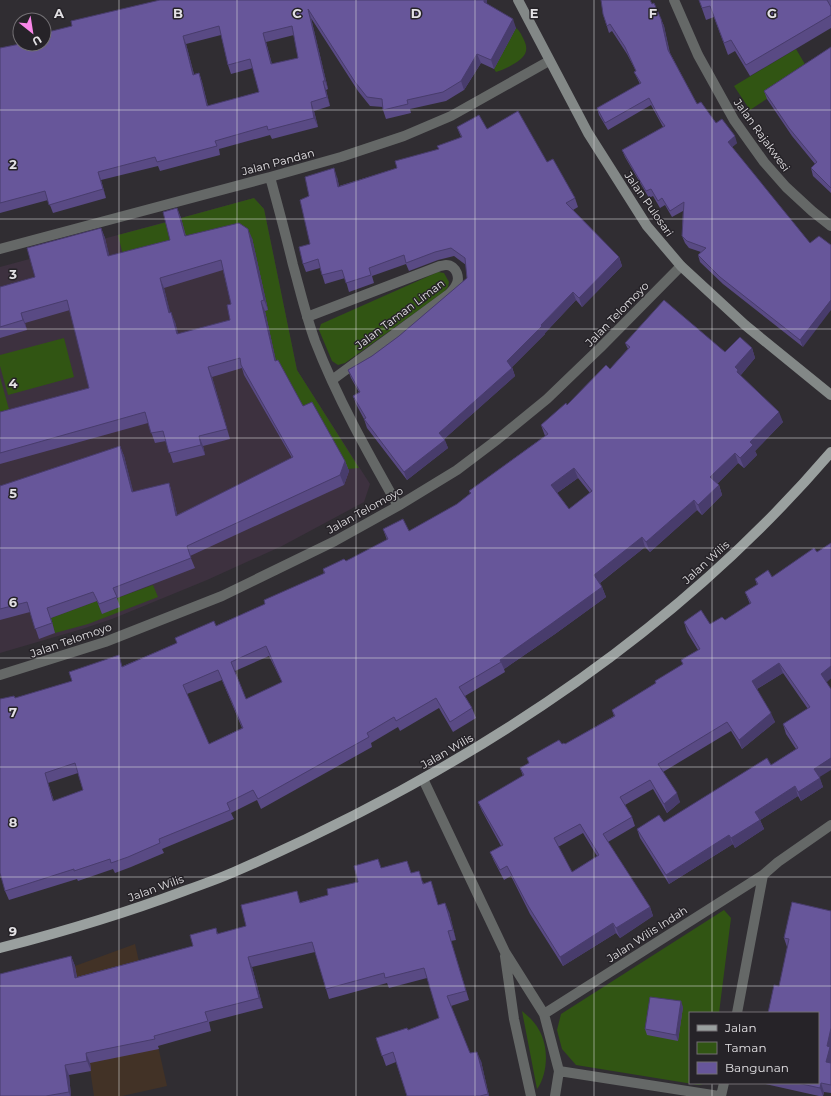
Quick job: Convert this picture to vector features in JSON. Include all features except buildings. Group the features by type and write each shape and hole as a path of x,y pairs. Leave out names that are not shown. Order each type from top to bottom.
{"main road":[{"name":"Jalan Pulosari","path":"518,0 585,127 648,226 681,266 745,325 831,394"},
{"name":"Jalan Wilis","path":"0,948 64,932 150,904 233,872 362,812 423,779 484,743 542,705 623,648 682,600 747,541 803,484 831,452"}],"street":[{"name":"Jalan Rajakwesi","path":"674,0 698,55 734,120 764,162 786,187 831,226"},
{"name":"Jalan Pandan","path":"0,249 270,177 341,157 404,136 451,116 549,61"},
{"path":"270,177 314,339 332,380 376,467 398,506"},
{"name":"Jalan Taman Liman","path":"307,317 440,266 447,265 452,267 458,275 456,286 448,294 332,380"},
{"name":"Jalan Telomoyo","path":"0,675 105,642 222,596 335,541 458,470 547,399 681,266"},
{"path":"423,779 505,952 544,1014 559,1071 555,1096"},
{"name":"Jalan Wilis Indah","path":"544,1014 763,875 778,862 831,825"},
{"path":"737,1012 763,875"},
{"path":"505,952 514,1019 530,1096"},
{"path":"559,1071 720,1096 724,1084"}],"shaded area":[{"path":"254,198 264,209 297,370 370,484 364,502 282,546 207,580 112,619 0,653 0,267"},
{"path":"135,944 167,1086 122,1096 94,1096 75,966"}],"green space":[{"path":"516,28 526,44 525,55 514,64 496,72 494,69"},
{"path":"796,49 809,71 750,110 734,86"},
{"path":"254,198 264,209 297,370 359,468 347,469 307,416 276,361 265,311 268,310 252,238 188,246 181,218"},
{"path":"167,222 174,250 125,263 118,235"},
{"path":"438,272 444,273 449,282 448,287 444,292 345,363 338,365 332,361 319,330 321,324"},
{"path":"64,338 74,377 8,395 0,366 0,355"},
{"path":"0,377 10,413 0,416"},
{"path":"153,585 158,597 88,624 55,633 51,618 97,601 102,614 117,598"},
{"path":"724,910 731,918 719,1012 689,1012 689,1083 576,1065 562,1049 557,1030 561,1014"},
{"path":"522,1011 536,1024 542,1037 546,1052 545,1068 541,1083 537,1089"}]}
